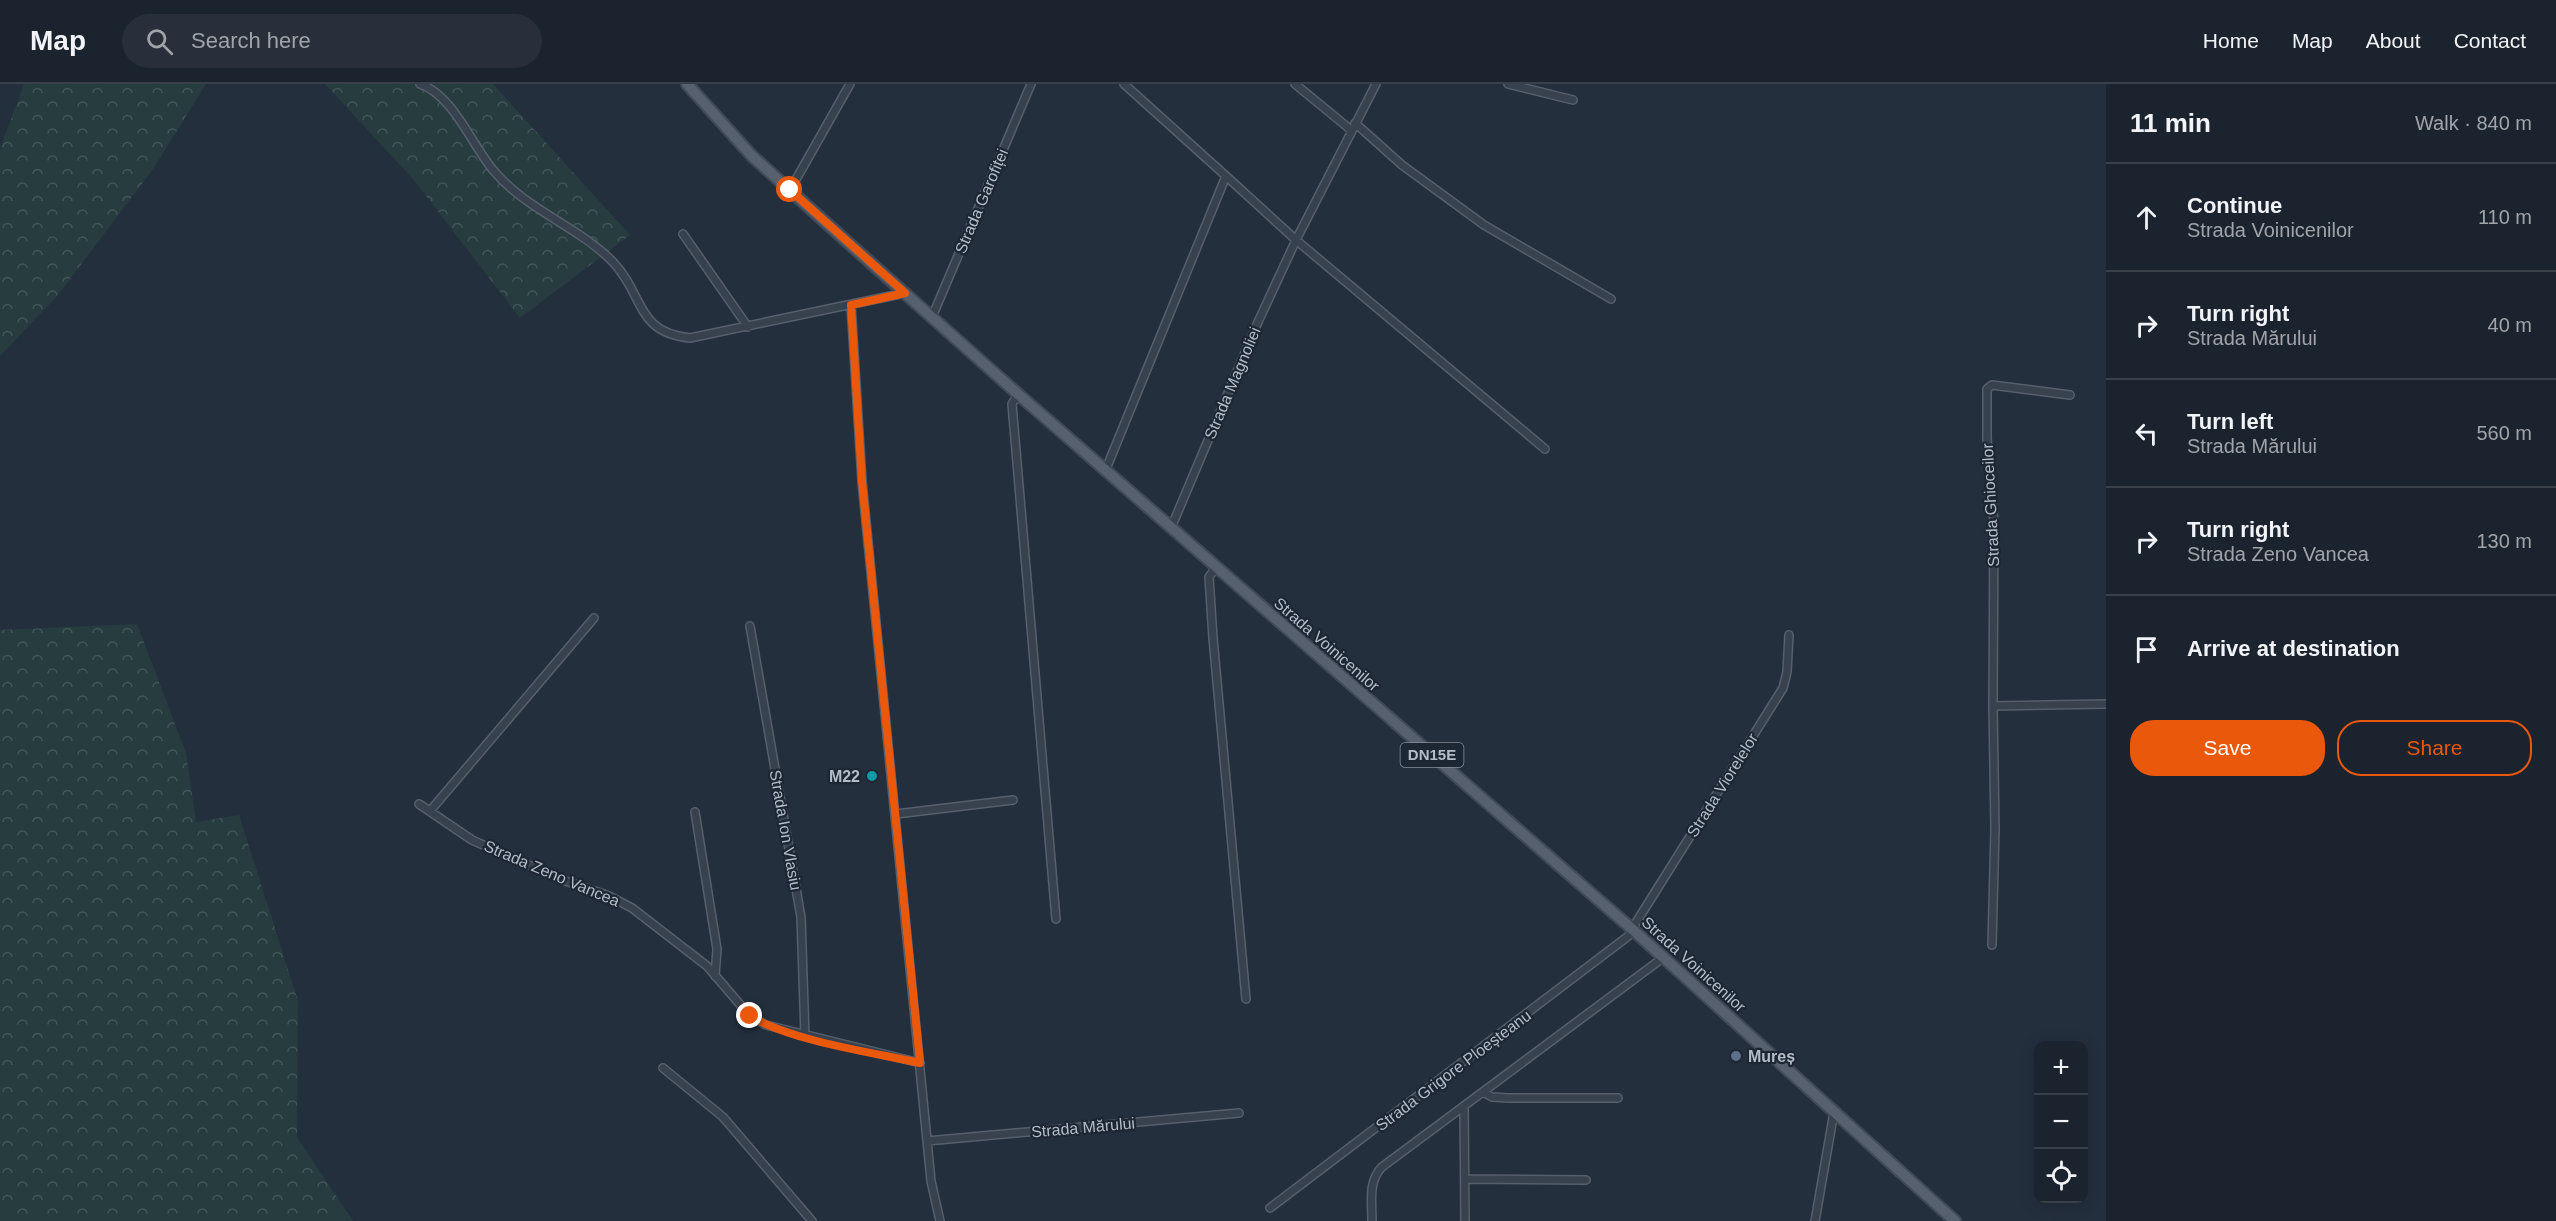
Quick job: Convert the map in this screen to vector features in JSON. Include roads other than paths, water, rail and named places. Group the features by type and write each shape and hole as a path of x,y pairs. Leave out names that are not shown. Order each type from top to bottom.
{"main road":[{"name":"Strada Voinicenilor","path":"687,84 753,156 790,190 1018,394 1634,930 1955,1221"}],"street":[{"path":"420,84 444,100 495,172 530,203 587,239 613,262 658,330 680,337 701,336 905,293"},
{"path":"790,190 850,84"},
{"name":"Strada Garofiței","path":"932,317 1031,84"},
{"path":"1124,84 1296,240 1545,449"},
{"path":"1295,84 1351,130"},
{"name":"Strada Magnoliei","path":"1171,528 1258,322 1296,240 1376,84"},
{"path":"1508,84 1573,100"},
{"path":"1355,123 1402,165 1484,225 1611,299"},
{"path":"1106,469 1226,176"},
{"path":"683,234 748,327"},
{"path":"851,305 862,481 931,1181 940,1221"},
{"name":"Strada Ghioceilor","path":"1993,706 1994,522 1987,438 1987,389 1992,385 2070,395"},
{"path":"1018,394 1012,404 1056,919"},
{"path":"1216,567 1209,577 1213,638 1246,999"},
{"path":"430,811 594,618"},
{"name":"Strada Ion Vlasiu","path":"750,626 801,917 805,1036"},
{"name":"Strada Viorelelor","path":"1634,930 1783,688 1787,672 1789,635"},
{"path":"1992,945 1995,829 1993,706 2106,704"},
{"path":"896,814 1013,801"},
{"name":"Strada Zeno Vancea","path":"419,804 472,840 553,876 609,896 632,908 693,954 750,1016 766,1025 920,1063"},
{"path":"695,812 717,949 715,976"},
{"name":"Strada Grigore Ploeșteanu","path":"1270,1208 1634,930"},
{"path":"1372,1221 1371,1187 1376,1172 1664,957"},
{"path":"663,1068 723,1117 812,1221"},
{"path":"1483,1092 1492,1097 1508,1098 1617,1098"},
{"path":"1464,1106 1465,1221"},
{"path":"1815,1221 1834,1112"},
{"name":"Strada Mărului","path":"927,1141 1239,1113"},
{"path":"1465,1179 1586,1180"}],"place":[{"name":"M22","path":"872,776"},
{"name":"Mureș","path":"1736,1056"}]}
